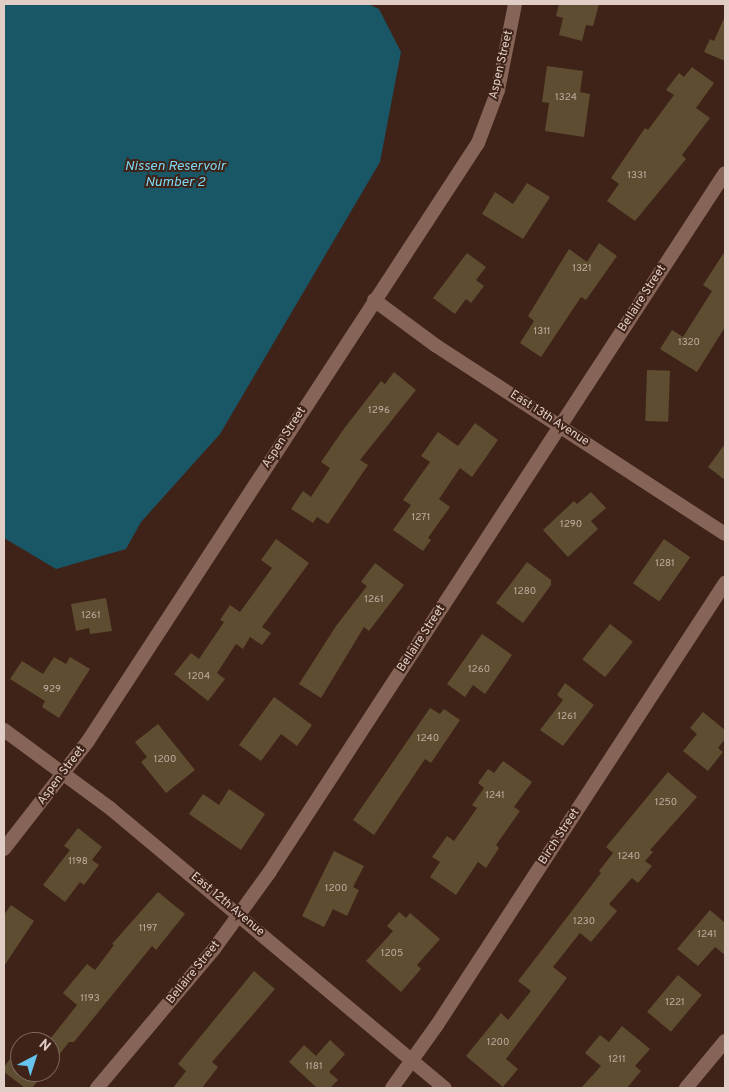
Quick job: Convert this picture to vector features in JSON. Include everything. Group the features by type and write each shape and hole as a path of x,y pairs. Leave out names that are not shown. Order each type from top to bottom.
{"street":[{"name":"Aspen Street","path":"4,849 64,773 478,143 498,90 515,4"},
{"name":"Bellaire Street","path":"97,1088 214,949 239,915 725,173"},
{"name":"East 13th Avenue","path":"374,300 436,345 725,534"},
{"name":"Birch Street","path":"392,1088 412,1061 725,583"},
{"name":"East 12th Avenue","path":"4,730 64,773 239,915 445,1088"},
{"path":"686,1088 725,1041"}],"water":[{"name":"Nissen Reservoir Number 2","path":"4,4 368,4 379,9 401,52 380,162 220,434 141,522 126,549 56,569 4,538"}],"building":[{"path":"559,4 599,4 593,26 586,25 582,41 559,35 563,18 556,16"},
{"path":"725,16 725,61 704,52 710,39 714,41"},
{"path":"547,66 583,71 580,92 590,94 584,137 545,131 549,103 542,102"},
{"path":"692,67 714,83 696,108 710,118 682,155 686,159 635,221 607,201 619,184 611,178 645,128 648,130 674,95 666,90 679,73 684,77"},
{"path":"527,183 550,197 523,239 482,214 495,192 513,204"},
{"path":"599,243 617,256 586,300 581,297 541,357 520,343 534,321 528,316 569,249 587,262"},
{"path":"725,251 725,327 697,372 660,349 672,330 683,337 712,291 703,285"},
{"path":"467,253 486,267 476,280 484,286 471,303 466,299 455,314 433,298"},
{"path":"647,370 670,371 668,422 645,421"},
{"path":"394,372 416,390 360,460 368,465 328,524 317,517 313,523 291,509 303,491 311,497 330,468 321,462 381,381 385,384"},
{"path":"475,423 498,440 472,477 460,468 439,499 450,507 428,538 431,540 423,551 393,530 411,505 403,500 430,462 421,456 438,432 458,446"},
{"path":"725,444 725,480 708,467"},
{"path":"591,492 606,508 591,521 598,529 568,557 543,530 574,501 577,504"},
{"path":"276,539 309,563 262,627 271,633 262,645 250,637 243,649 236,644 217,673 225,679 208,701 174,674 191,653 199,659 224,622 220,620 230,605 240,612 272,568 261,560"},
{"path":"664,539 690,557 659,602 633,583"},
{"path":"527,562 551,580 551,585 523,623 496,603"},
{"path":"375,563 404,585 369,631 364,627 321,698 299,684 336,626 367,586 361,582"},
{"path":"106,598 112,631 90,634 89,628 76,631 71,604"},
{"path":"610,624 633,642 605,677 582,659"},
{"path":"482,634 512,655 485,694 473,685 465,697 447,684"},
{"path":"54,657 66,664 70,657 90,669 59,718 42,707 45,701 10,679 22,661 43,674"},
{"path":"565,683 594,705 563,746 540,730 563,700 557,695"},
{"path":"274,697 312,725 297,746 281,734 261,761 239,745"},
{"path":"430,708 440,714 444,709 460,720 431,763 425,759 374,835 353,820"},
{"path":"703,712 725,730 725,739 718,748 723,752 708,771 683,751 697,734 690,728"},
{"path":"158,724 195,770 166,793 141,762 147,757 135,742"},
{"path":"503,761 532,782 514,807 520,811 496,845 499,848 486,868 478,862 456,895 430,877 440,862 432,857 447,836 454,841 477,808 472,805 484,788 478,783 488,769 494,773"},
{"path":"668,772 697,797 650,850 653,852 645,861 652,866 638,883 632,878 609,904 617,911 591,942 580,933 553,967 567,978 506,1059 518,1069 503,1087 466,1056 501,1013 508,1020 531,991 518,981 601,873 599,871 613,853 606,847"},
{"path":"229,789 265,814 241,850 189,814 203,794 219,805"},
{"path":"78,828 102,847 92,860 99,865 84,885 80,882 65,902 43,885 70,850 64,846"},
{"path":"334,851 364,866 353,887 359,890 347,916 333,909 324,927 302,916"},
{"path":"158,892 185,914 156,950 152,946 74,1042 69,1042 60,1053 60,1032 56,1032 77,1005 63,993 87,964 95,970 114,945 112,944"},
{"path":"11,905 34,921 4,966 4,915"},
{"path":"710,910 725,923 725,955 715,947 698,966 677,949"},
{"path":"399,912 406,918 410,913 440,939 417,965 421,969 401,992 366,961 393,931 387,926"},
{"path":"254,971 275,989 212,1062 218,1067 202,1088 173,1088 186,1071 178,1064"},
{"path":"678,975 702,995 671,1032 647,1012"},
{"path":"622,1026 650,1049 635,1066 641,1071 627,1088 581,1088 601,1066 585,1053 600,1035 609,1042"},
{"path":"330,1040 345,1054 329,1072 338,1080 330,1088 317,1088 289,1062 304,1045 316,1056"},
{"path":"10,1059 10,1077 4,1072 4,1067"},
{"path":"17,1082 37,1082 32,1088 25,1088"}]}
